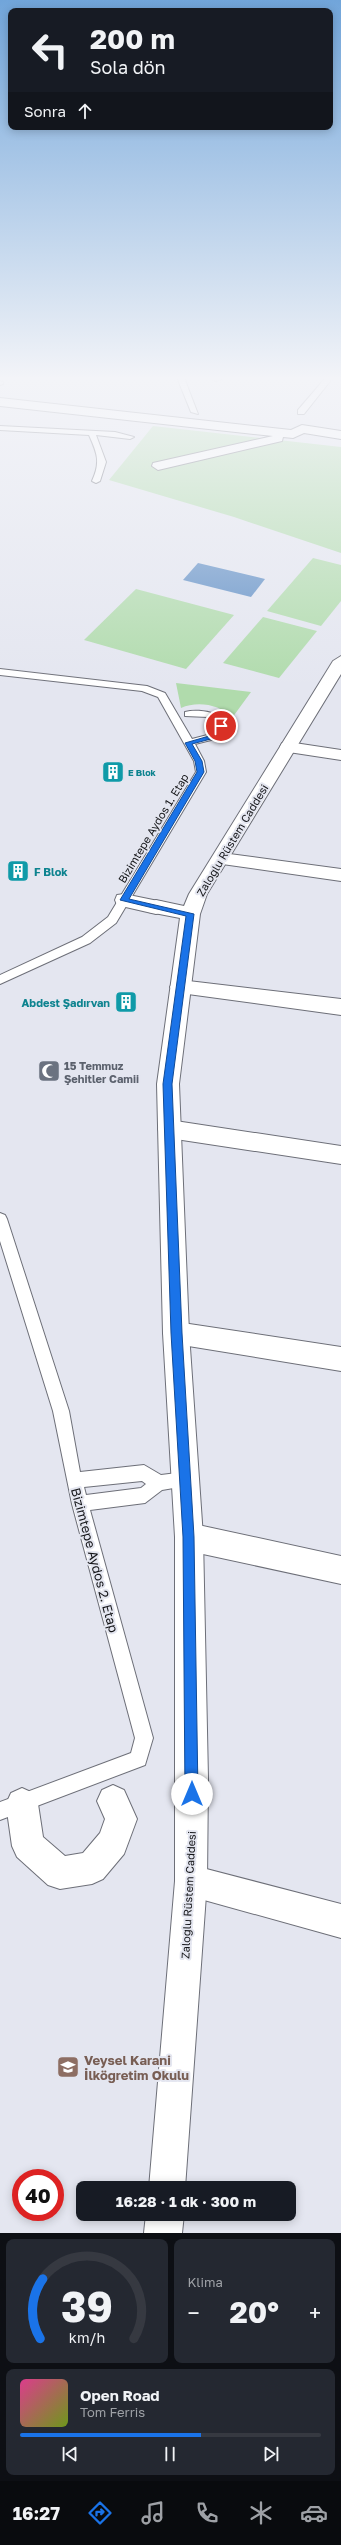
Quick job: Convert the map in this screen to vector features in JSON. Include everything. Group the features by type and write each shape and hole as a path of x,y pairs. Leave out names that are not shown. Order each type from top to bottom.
{"street":[{"name":"Zaloğlu Rüstem Caddesi","path":"168,2181 191,1881 192,1779 189,1537 176,1333 168,1084 190,914 198,894 222,859 288,747 340,666"},
{"path":"288,747 341,755"},
{"path":"222,859 341,875"},
{"path":"124,900 190,914"},
{"path":"180,987 341,1006"},
{"path":"169,1129 341,1155"},
{"path":"176,1333 341,1359"},
{"path":"189,1537 341,1570"},
{"path":"11,1807 28,1846 60,1873 92,1868 112,1844 121,1819 113,1801"},
{"path":"191,1881 341,1921"},
{"path":"163,2233 164,2221"}],"lane":[{"name":"Bizimtepe Aydos 1. Etap","path":"0,672 150,691 162,695 199,761 201,772 112,920 86,940 0,980"},
{"path":"188,714 208,713 218,719 221,726 220,735 188,743"},
{"name":"Bizimtepe Aydos 2. Etap","path":"0,1219 61,1411 80,1504 144,1738 139,1759 11,1807"},
{"path":"74,1480 144,1473 159,1483"},
{"path":"80,1504 145,1495 159,1483 185,1480"}],"green space":[{"path":"341,479 341,553 234,517 109,480"},
{"path":"313,558 341,565 341,601 321,626 267,611"},
{"path":"136,589 234,615 186,669 84,640"},
{"path":"263,617 317,631 279,678 223,663"},
{"path":"176,683 251,692 232,718 227,713 208,705 201,704 181,708"}],"water":[{"path":"198,563 265,579 251,597 183,580"}],"place":[{"name":"E Blok","path":"113,772"},
{"name":"F Blok","path":"18,871"},
{"name":"Abdest Şadırvan","path":"126,1002"},
{"name":"15 Temmuz Şehitler Camii","path":"49,1071"},
{"name":"Veysel Karani İlköğretim Okulu","path":"68,2067"}],"route":[{"path":"192,1794 189,1537 176,1333 168,1084 190,914 124,900 201,772 199,761 188,743 206,740 220,735 221,726"}]}
